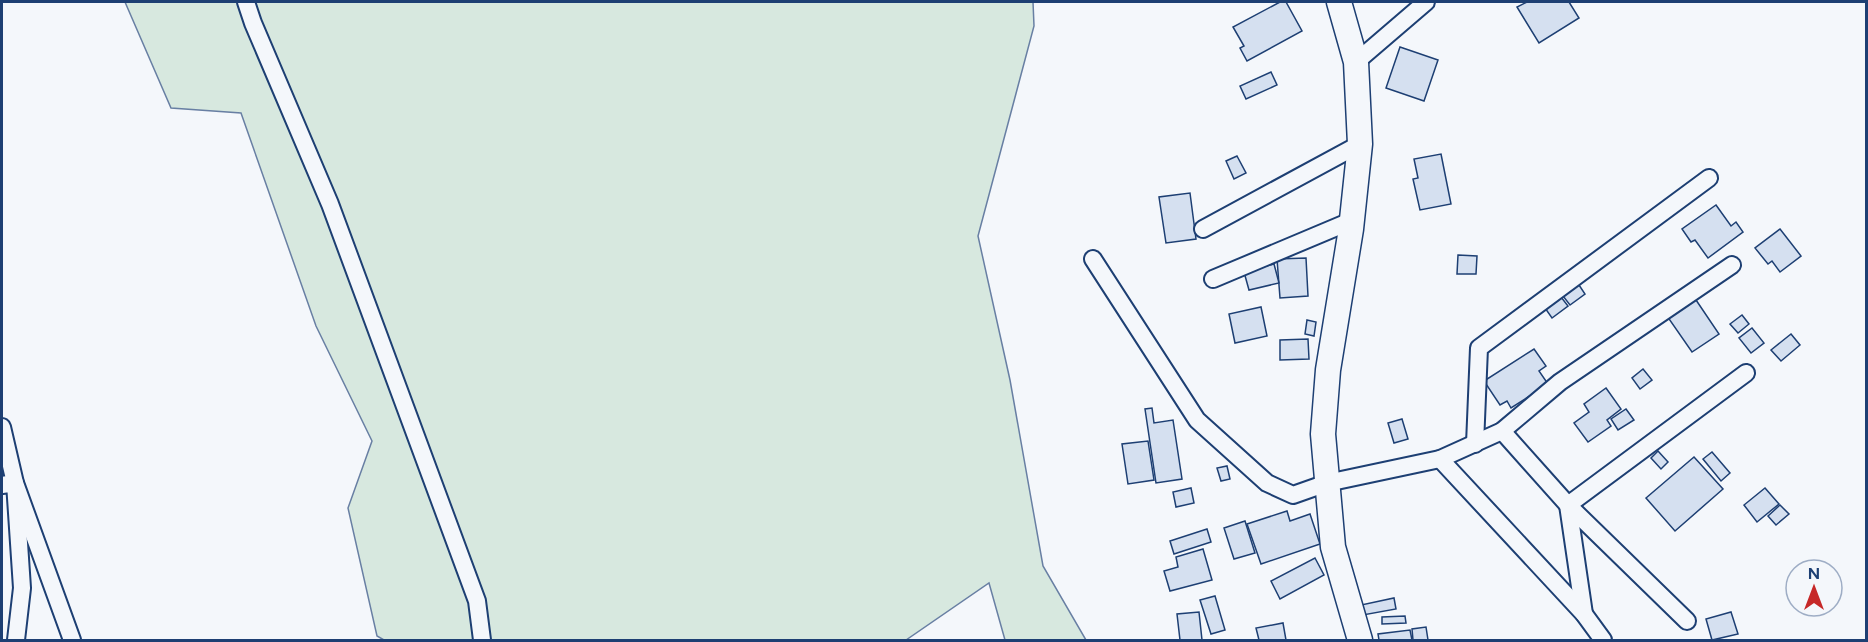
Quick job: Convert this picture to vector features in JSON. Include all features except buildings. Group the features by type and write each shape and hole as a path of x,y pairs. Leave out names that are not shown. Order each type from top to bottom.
{"street":[{"path":"246,2 330,204 465,568 477,601 482,640"},
{"path":"1339,2 1356,62 1360,144 1351,221 1328,370 1323,434 1333,547 1360,640"},
{"path":"1356,62 1426,2"},
{"path":"1203,229 1360,144"},
{"path":"1475,444 1479,348 1709,178"},
{"path":"1214,279 1351,221"},
{"path":"1093,259 1197,420 1267,483 1293,495 1327,483 1440,459 1502,431 1560,382 1732,265"},
{"path":"1568,504 1746,373"},
{"path":"2,427 22,588 16,640"},
{"path":"1502,431 1568,504 1687,621"},
{"path":"1440,459 1584,614 1603,640"},
{"path":"8,484 72,640"},
{"path":"1568,504 1584,614"}],"shaded area":[{"path":"125,2 1033,2 1034,26 978,236 1010,380 1043,566 1086,640 1005,640 989,583 906,640 384,640 377,636 348,508 372,441 316,326 241,113 171,108"}]}
